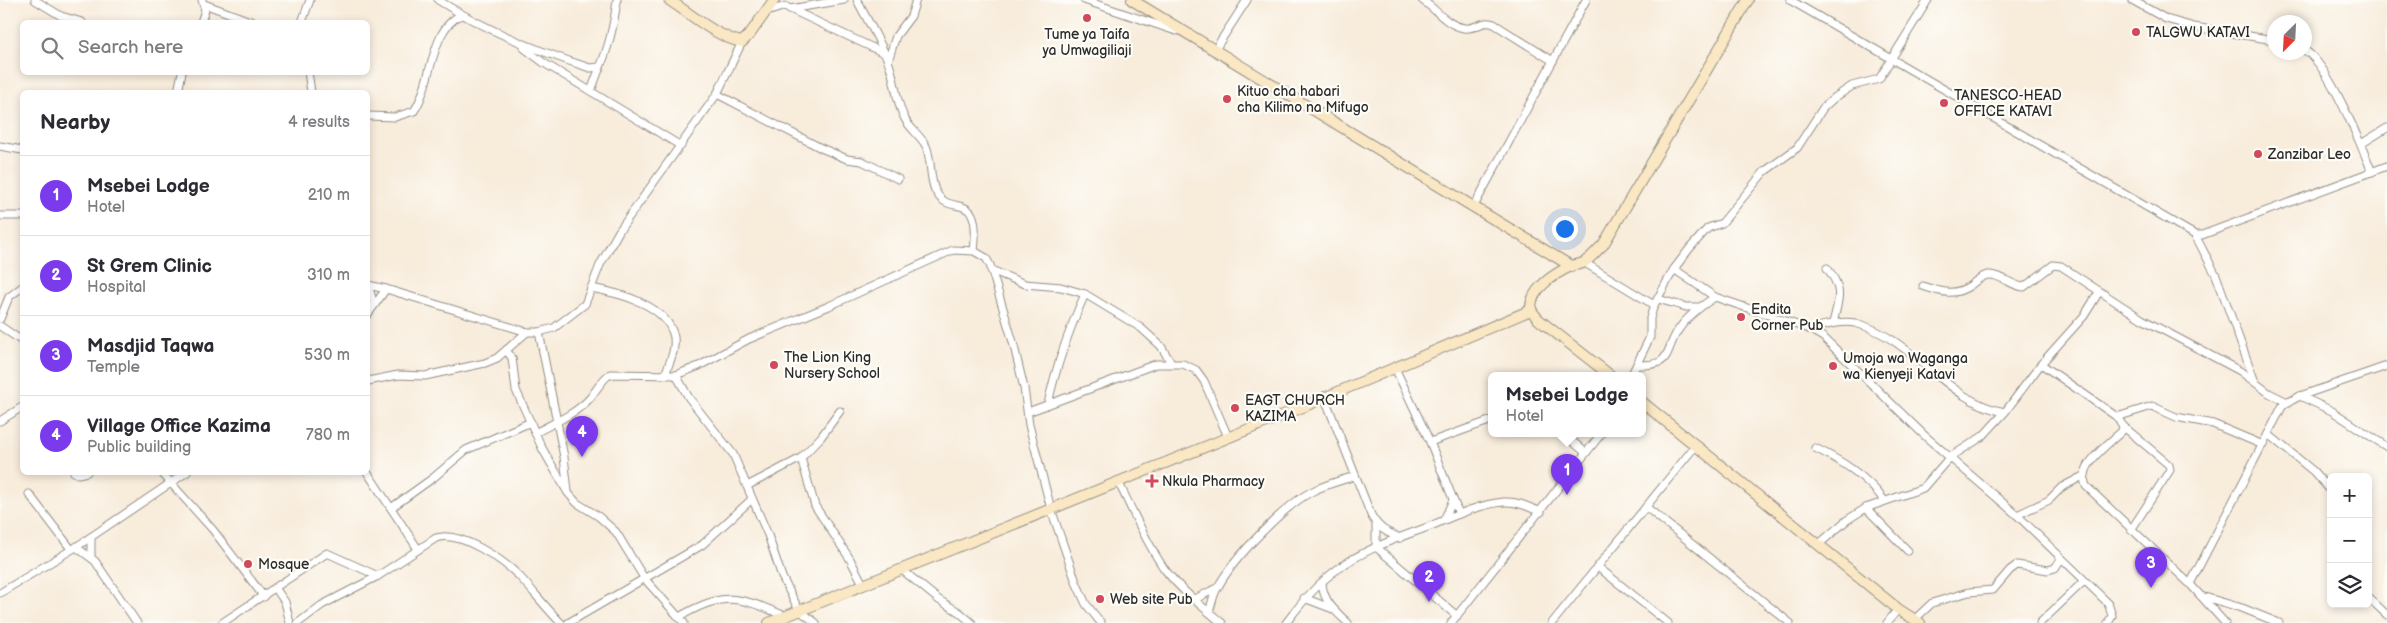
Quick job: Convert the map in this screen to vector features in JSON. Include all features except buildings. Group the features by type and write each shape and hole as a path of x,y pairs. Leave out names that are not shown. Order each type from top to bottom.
{"street":[{"path":"34,0 61,16 75,20"},
{"path":"303,20 310,0"},
{"path":"438,0 462,15 516,42 590,68 600,67"},
{"path":"591,91 614,28 617,0"},
{"path":"669,0 728,38 742,42"},
{"path":"370,285 527,332 539,332 554,328 585,304 600,265 619,231 717,94 742,42 767,12 774,0"},
{"path":"790,8 844,0"},
{"path":"857,0 888,61 899,107 905,120 925,144 936,191 944,200 971,211 975,218 977,230 974,251"},
{"path":"888,61 896,36 911,16 916,0"},
{"path":"1084,0 1193,36"},
{"path":"1132,0 1571,266"},
{"path":"1214,51 1247,0"},
{"path":"1422,0 1441,17 1459,26 1468,28 1484,22 1494,24 1553,61"},
{"path":"1474,206 1586,0"},
{"path":"1606,372 1551,330 1532,310 1532,297 1539,288 1571,266 1585,263 1603,245 1748,0"},
{"path":"1790,0 2195,235 2202,235 2387,166"},
{"path":"1633,372 1650,337 1650,318 1654,306 1674,269 1708,228 1722,222 1764,172 1797,148 1823,108 1852,86 1880,79 1928,0"},
{"path":"2132,0 2166,19 2194,27 2267,39"},
{"path":"202,20 205,10 203,2"},
{"path":"203,2 248,20"},
{"path":"767,12 785,6 884,53"},
{"path":"370,116 395,117 414,111 427,86 432,54 447,27 462,15"},
{"path":"516,42 544,63 681,146"},
{"path":"2312,55 2322,66 2372,172"},
{"path":"178,90 181,75"},
{"path":"308,75 311,90"},
{"path":"717,94 821,148 847,159 869,164 898,179"},
{"path":"2360,144 2387,128"},
{"path":"0,146 20,150"},
{"path":"0,216 20,216"},
{"path":"2195,235 2216,275 2255,382"},
{"path":"535,433 577,409 590,398 603,378 610,374 676,375 699,366 749,339 829,306 953,250 974,251 986,258 991,270 1016,354 1029,425 1051,510 1076,582 1086,604 1101,623"},
{"path":"1585,263 1654,306"},
{"path":"1923,286 1949,294 1964,290 1983,276 1996,275 2017,287 2024,287 2053,265 2061,266 2167,334 2190,343 2240,371 2287,402"},
{"path":"1827,268 1838,281 1840,296 1833,323"},
{"path":"1674,269 1715,297 1809,328 1823,337 1950,458 2017,515 2108,604 2112,616 2108,623"},
{"path":"991,270 1025,284 1061,286 1085,294 1141,328 1161,346 1171,363"},
{"path":"591,288 618,293 636,299 651,308 664,320 674,336 672,354 665,375"},
{"path":"0,319 9,297 20,289"},
{"path":"370,311 386,289"},
{"path":"370,291 374,304"},
{"path":"1819,544 1847,520 1866,508 1884,500 1923,488 1950,458 1983,436 2005,412 2041,364 2084,316 2099,292"},
{"path":"1048,404 1067,335 1085,294"},
{"path":"1637,365 1650,366 1661,361 1670,351 1678,331 1700,307 1715,297"},
{"path":"1658,299 1686,306 1700,307"},
{"path":"769,623 862,584 1051,510 1532,310"},
{"path":"1809,328 1833,323 1854,323 1910,351 1952,388 1974,402 1988,410 2005,412"},
{"path":"0,326 20,340"},
{"path":"370,381 398,376 425,376 464,368 497,358 527,332"},
{"path":"539,332 555,422 564,457 568,493"},
{"path":"506,350 512,358 516,390 535,433 568,493 577,503 598,516 616,532 644,578 681,620 704,603 733,598 755,603 785,616"},
{"path":"1028,412 1156,364 1183,364 1196,370 1204,381 1228,437"},
{"path":"2041,364 2117,417 2123,426 2168,465 2170,470 2131,530"},
{"path":"2190,584 2280,410 2287,402 2387,366"},
{"path":"1395,368 1430,442 1459,514"},
{"path":"676,375 689,398 733,454 768,535 782,577 799,610 816,623"},
{"path":"1324,396 1376,525 1376,547 1457,616"},
{"path":"2300,396 2332,411 2387,447"},
{"path":"1646,405 1898,609 1918,621 1932,603 1969,592 1993,590 2010,570 2017,565 2048,570 2056,568 2061,559"},
{"path":"0,421 20,407"},
{"path":"2117,417 2147,407 2155,407 2183,419 2213,424 2262,445"},
{"path":"747,486 801,458 821,437 840,411"},
{"path":"1430,442 1488,421"},
{"path":"391,508 433,478 466,450 531,422"},
{"path":"2123,426 2122,431 2090,463 2085,475 2086,486 2190,584 2225,623"},
{"path":"2268,434 2313,471 2327,487"},
{"path":"1567,437 1586,453"},
{"path":"1451,623 1599,437"},
{"path":"1552,623 1696,445"},
{"path":"1815,448 1848,466 1873,486 1884,500"},
{"path":"801,458 815,506 850,560 862,584"},
{"path":"163,475 213,530 264,597"},
{"path":"0,593 91,537 182,475"},
{"path":"370,475 418,549"},
{"path":"2017,515 2049,500 2062,487 2085,475"},
{"path":"1209,612 1217,588 1256,539 1296,501 1316,489 1355,476"},
{"path":"1118,481 1150,546 1164,568 1222,623"},
{"path":"29,494 73,548 91,556 137,623"},
{"path":"568,623 702,545 752,499"},
{"path":"1444,520 1454,500"},
{"path":"1286,623 1304,598 1347,562 1376,547 1459,514 1503,502 1513,502 1541,512"},
{"path":"1646,507 1790,623"},
{"path":"1866,508 1908,551"},
{"path":"1376,525 1400,538"},
{"path":"298,623 322,605 378,576 418,549 444,535 469,543 507,566 561,623"},
{"path":"91,537 91,556"},
{"path":"222,623 264,597 327,553 378,576"},
{"path":"1598,567 1668,623"},
{"path":"901,570 972,623"},
{"path":"2040,623 2084,581"},
{"path":"1322,583 1325,597 1348,623"},
{"path":"1195,599 1217,588"},
{"path":"276,589 285,602 290,623"},
{"path":"2201,596 2242,608 2279,623"},
{"path":"1304,598 1334,609"},
{"path":"2372,600 2387,615"},
{"path":"1887,623 1898,609"}],"place":[{"name":"Tume ya Taifa ya Umwagiliaji","path":"1087,18"},
{"name":"TALGWU KATAVI","path":"2136,32"},
{"name":"Kituo cha habari cha Kilimo na Mifugo","path":"1227,99"},
{"name":"TANESCO-HEAD OFFICE KATAVI","path":"1944,103"},
{"name":"Zanzibar Leo","path":"2258,154"},
{"name":"Endita Corner Pub","path":"1741,317"},
{"name":"The Lion King Nursery School","path":"774,365"},
{"name":"Umoja wa Waganga wa Kienyeji Katavi","path":"1833,366"},
{"name":"EAGT CHURCH KAZIMA","path":"1235,408"},
{"name":"Village Office Kazima","path":"582,457"},
{"name":"Nkula Pharmacy","path":"1152,481"},
{"name":"Msebei Lodge","path":"1567,495"},
{"name":"Mosque","path":"248,564"},
{"name":"Masdjid Taqwa","path":"2151,588"},
{"name":"Web site Pub","path":"1100,599"},
{"name":"St Grem Clinic","path":"1429,602"}]}
